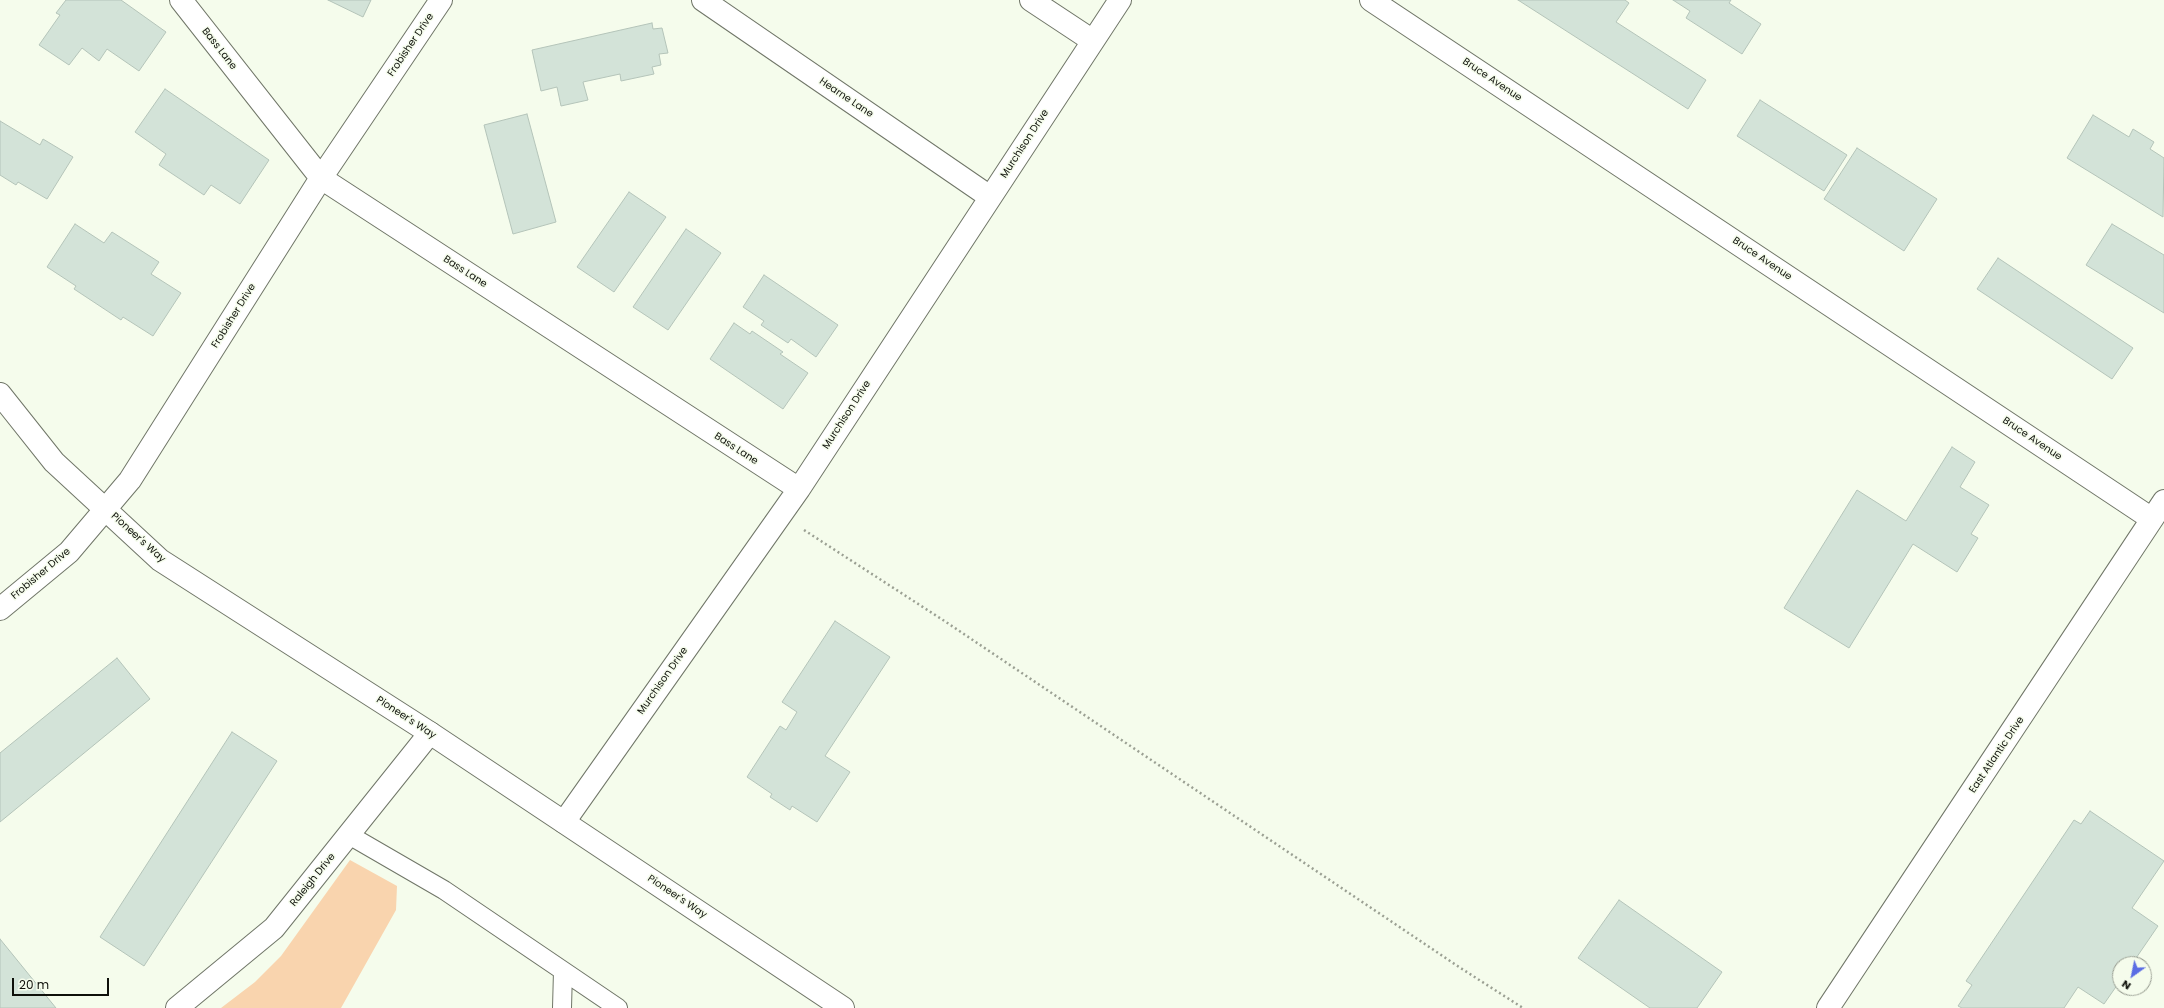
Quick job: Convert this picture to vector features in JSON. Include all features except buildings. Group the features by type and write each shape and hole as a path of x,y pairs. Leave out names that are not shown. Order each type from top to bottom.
{"street":[{"name":"Bass Lane","path":"181,0 321,178 798,489"},
{"name":"Frobisher Drive","path":"0,609 69,552 130,480 321,178 441,0"},
{"name":"Hearne Lane","path":"702,0 990,197"},
{"path":"1031,0 1092,41"},
{"name":"Murchison Drive","path":"564,822 798,489 1120,0"},
{"name":"Bruce Avenue","path":"1371,0 2152,519"},
{"name":"Pioneer's Way","path":"0,394 54,462 160,560 430,733 843,1008"},
{"name":"East Atlantic Drive","path":"1828,1008 2164,501"},
{"name":"Raleigh Drive","path":"177,1008 274,928 430,733"}],"lane":[{"path":"349,835 444,890 618,1008"},
{"path":"562,1008 563,971"}],"path":[{"path":"781,514 946,622 1452,963 1523,1008"}],"shaded area":[{"path":"350,860 397,886 396,910 341,1008 221,1008 255,982 281,956"}]}
